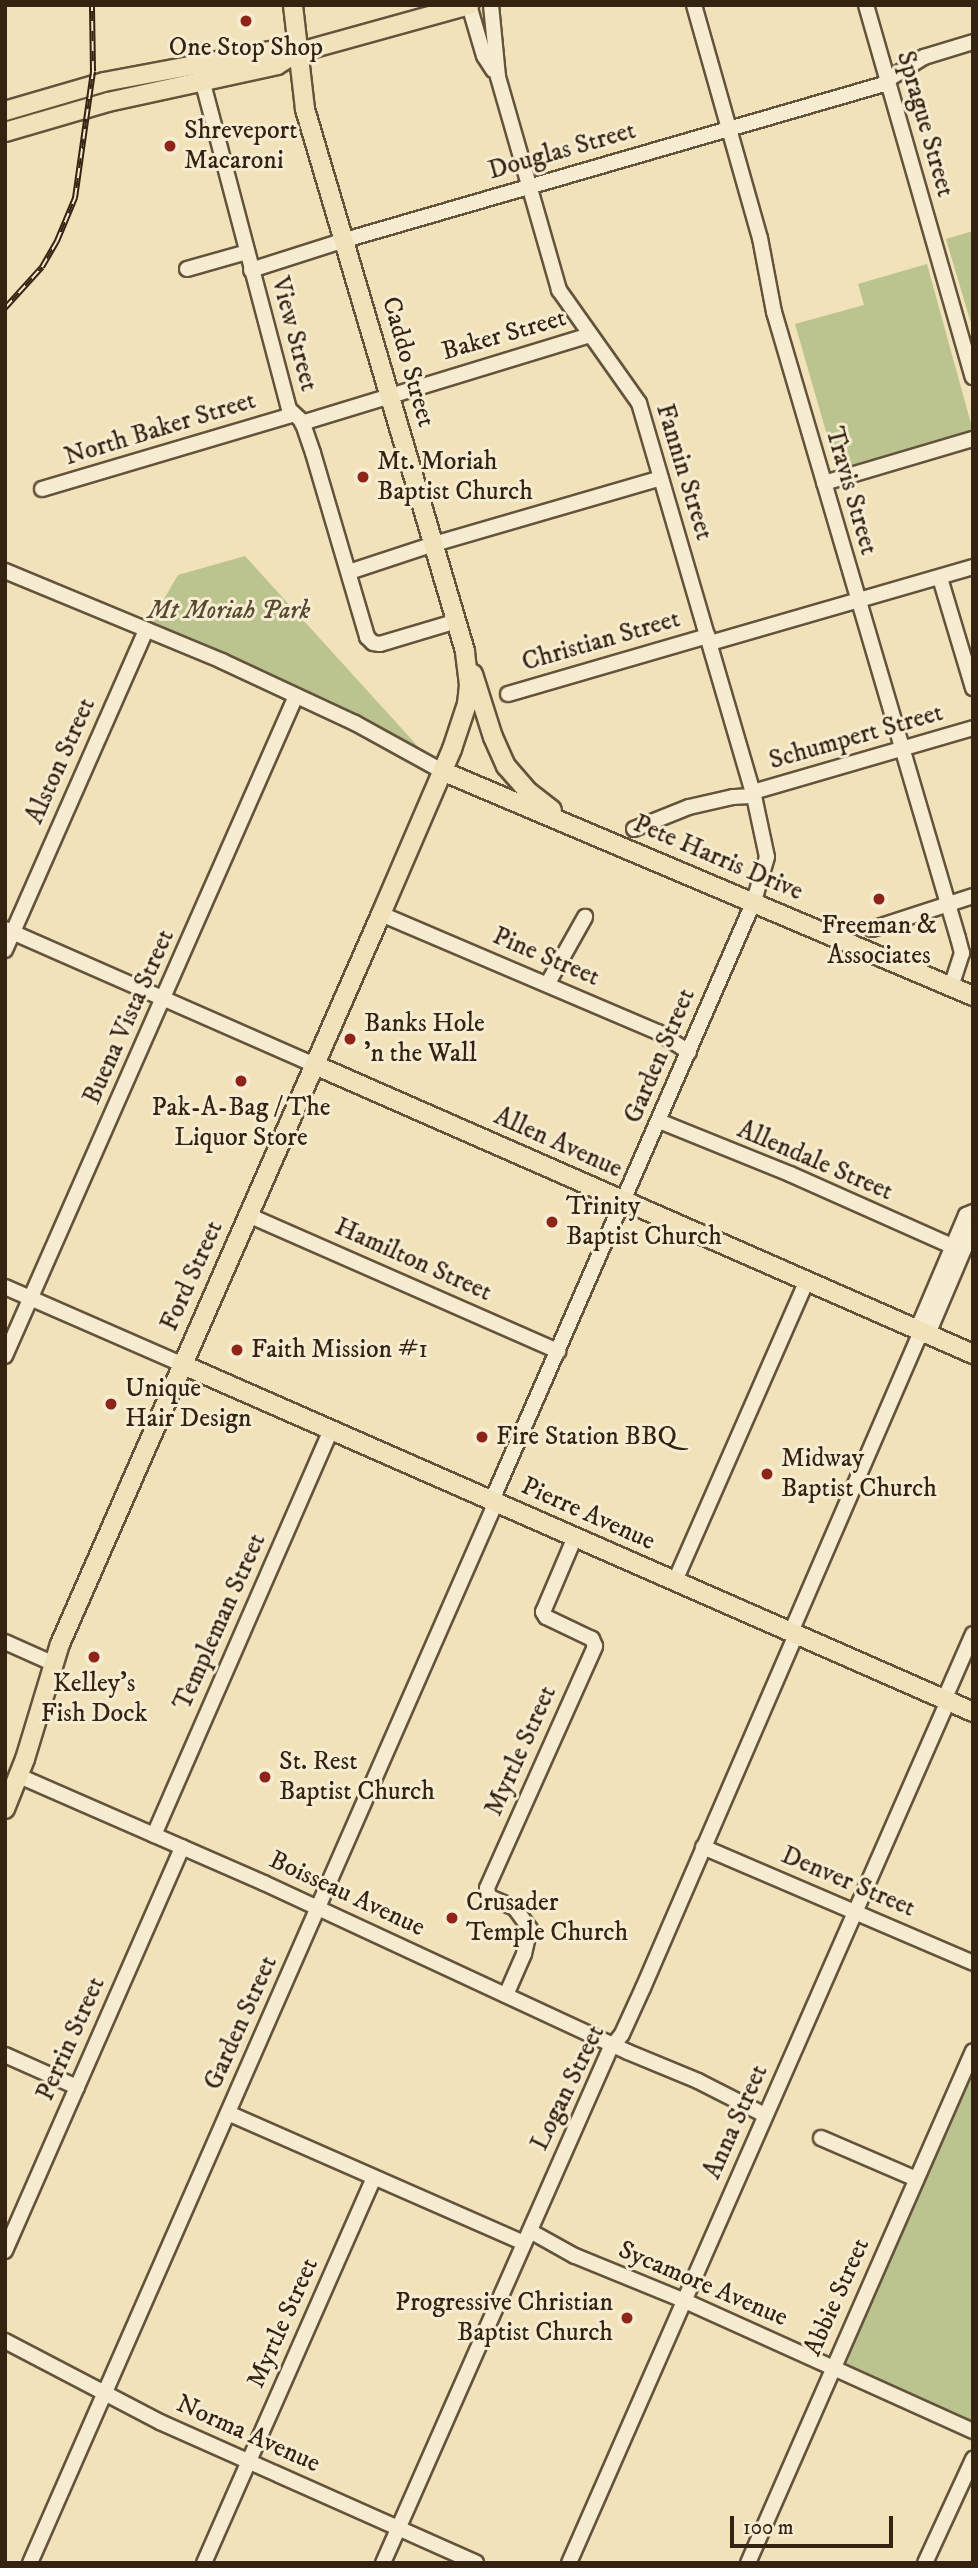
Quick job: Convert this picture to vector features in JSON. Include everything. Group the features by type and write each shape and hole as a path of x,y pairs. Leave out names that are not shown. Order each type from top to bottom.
{"main road":[{"name":"Caddo Street","path":"293,5 296,53 305,109 465,651 469,685 467,704 442,771"},
{"path":"5,111 104,82 277,65 296,53 469,5"},
{"path":"5,132 200,74"},
{"path":"465,651 493,737 506,766 529,792 571,825"},
{"name":"Pete Harris Drive","path":"442,771 973,996"},
{"name":"Ford Street","path":"5,1810 19,1776 52,1663 442,771"},
{"name":"Allen Avenue","path":"314,1065 973,1354"},
{"name":"Pierre Avenue","path":"181,1364 973,1712"}],"street":[{"name":"Fannin Street","path":"469,5 484,56 498,77"},
{"name":"Fannin Street","path":"491,5 498,77 559,290 639,404 709,639 754,794 767,857 754,901"},
{"name":"Travis Street","path":"694,5 760,238 774,312 962,953 951,987"},
{"name":"Sprague Street","path":"866,5 973,377"},
{"name":"Douglas Street","path":"251,270 345,240 887,82 924,57 973,42"},
{"name":"View Street","path":"200,74 251,270 368,637 373,643 380,644 457,621"},
{"path":"187,269 247,252"},
{"name":"Baker Street","path":"297,419 590,335"},
{"name":"North Baker Street","path":"42,489 297,419"},
{"path":"824,483 973,439"},
{"path":"349,572 434,544 661,478"},
{"name":"Christian Street","path":"508,694 973,567"},
{"path":"5,571 222,660 355,723 442,771"},
{"path":"940,578 973,688"},
{"name":"Alston Street","path":"5,950 9,931 146,630"},
{"name":"Buena Vista Street","path":"5,1356 296,696"},
{"name":"Schumpert Street","path":"634,829 689,807 754,794 973,728"},
{"path":"872,929 973,896"},
{"name":"Garden Street","path":"30,2563 318,1909 754,901"},
{"name":"Pine Street","path":"381,914 658,1032 689,1052"},
{"path":"548,983 585,917"},
{"path":"9,931 314,1065"},
{"name":"Allendale Street","path":"659,1121 790,1174 952,1246"},
{"name":"Logan Street","path":"922,1332 952,1246 966,1215 973,1212"},
{"name":"Hamilton Street","path":"248,1215 558,1351"},
{"name":"Logan Street","path":"383,2563 527,2237 614,2045 643,1988 922,1332 973,1228"},
{"path":"675,1581 807,1281"},
{"path":"5,1287 181,1364"},
{"name":"Templeman Street","path":"154,1835 331,1429"},
{"name":"Myrtle Street","path":"506,1995 524,1954 530,1929 515,1908 489,1897 487,1888 595,1646 592,1639 547,1617 543,1612 575,1537"},
{"name":"Anna Street","path":"569,2563 855,1913 973,1634"},
{"path":"5,1642 52,1663"},
{"name":"Boisseau Avenue","path":"19,1776 711,2087 765,2115"},
{"name":"Perrin Street","path":"5,2251 182,1847"},
{"name":"Denver Street","path":"704,1847 973,1963"},
{"name":"Abbie Street","path":"748,2563 973,2051"},
{"path":"5,2055 77,2087"},
{"name":"Sycamore Avenue","path":"228,2113 373,2180 527,2237 685,2301 973,2431"},
{"path":"821,2138 916,2179"},
{"name":"Myrtle Street","path":"204,2563 373,2180"},
{"name":"Norma Avenue","path":"5,2341 104,2395 476,2563"},
{"path":"925,2563 973,2459"}],"green space":[{"path":"973,231 973,330 946,239"},
{"path":"927,264 973,431 837,470 795,324 864,305 858,284"},
{"name":"Mt Moriah Park","path":"245,556 423,752 414,756 146,630 178,575"},
{"path":"973,2049 973,2431 832,2368"}],"railway":[{"path":"5,308 42,267 57,241 75,198 93,71 92,5"}],"place":[{"name":"One Stop Shop","path":"246,21"},
{"name":"Shreveport Macaroni","path":"170,146"},
{"name":"Mt. Moriah Baptist Church","path":"363,477"},
{"name":"Freeman & Associates","path":"879,899"},
{"name":"Banks Hole 'n the Wall","path":"350,1039"},
{"name":"Pak-A-Bag / The Liquor Store","path":"241,1081"},
{"name":"Trinity Baptist Church","path":"552,1222"},
{"name":"Faith Mission #1","path":"237,1350"},
{"name":"Unique Hair Design","path":"111,1404"},
{"name":"Fire Station BBQ","path":"482,1437"},
{"name":"Midway Baptist Church","path":"767,1474"},
{"name":"Kelley's Fish Dock","path":"94,1657"},
{"name":"St. Rest Baptist Church","path":"265,1777"},
{"name":"Crusader Temple Church","path":"452,1918"},
{"name":"Progressive Christian Baptist Church","path":"627,2318"}]}
